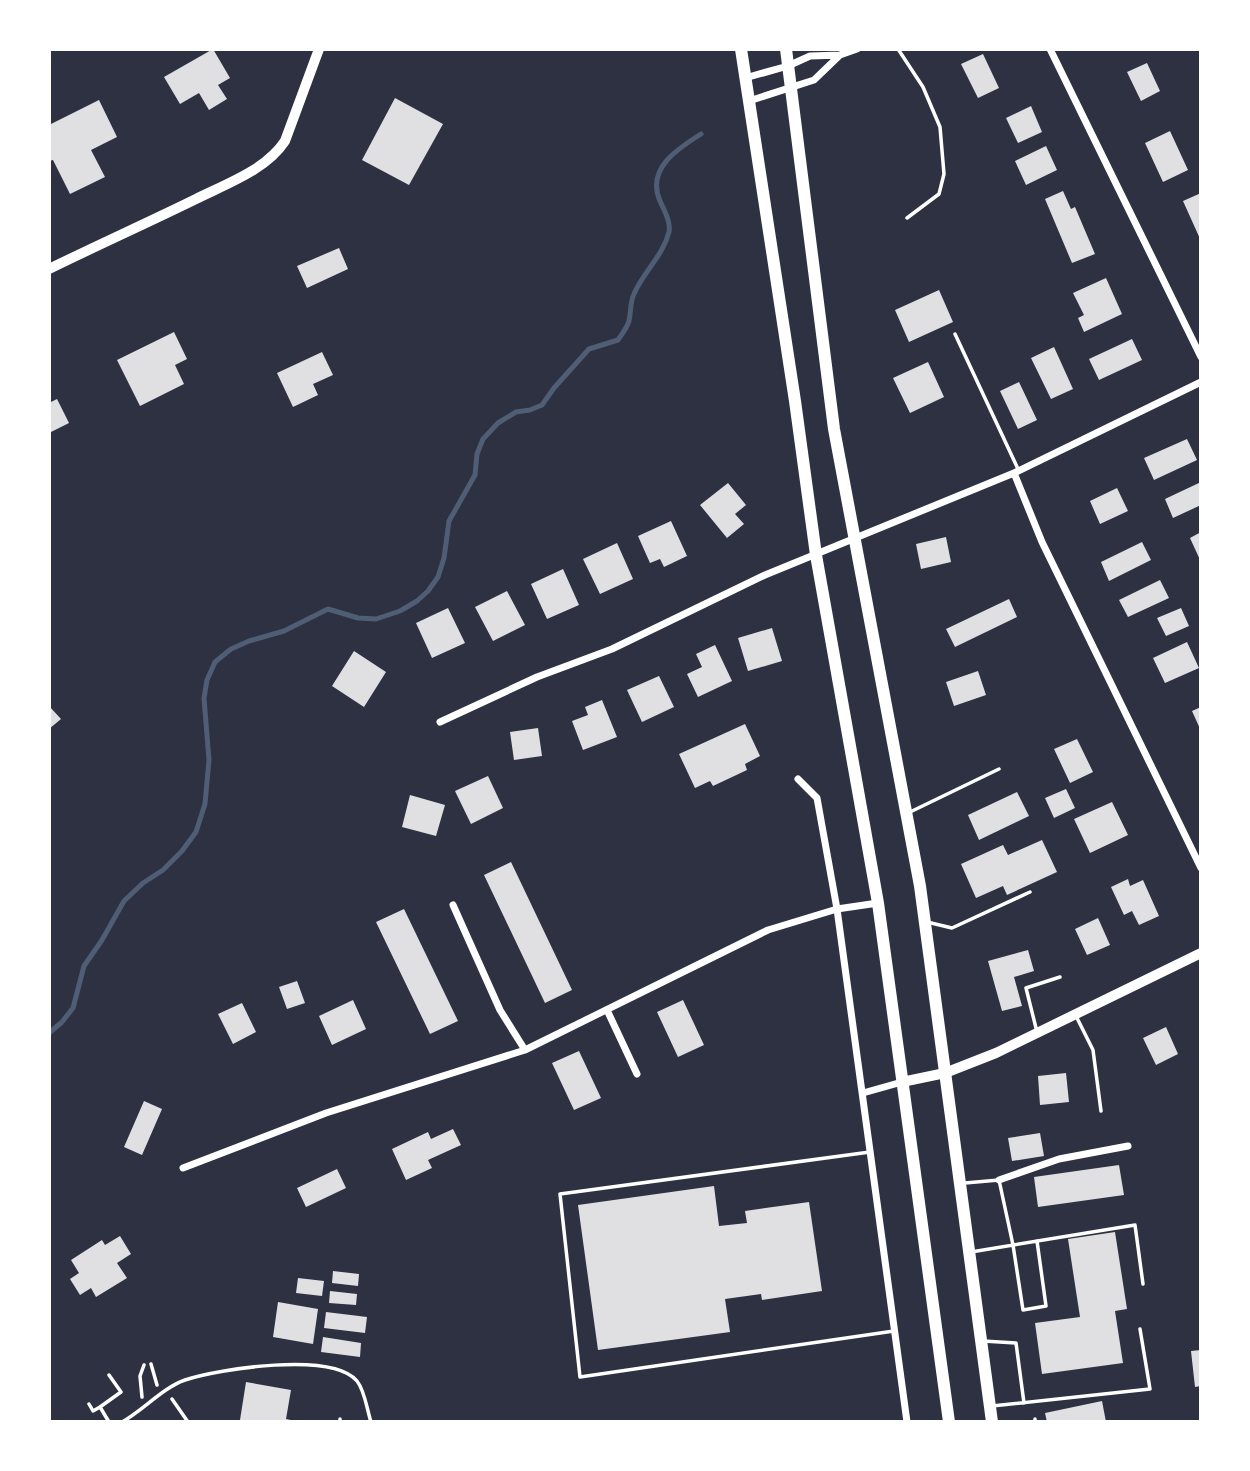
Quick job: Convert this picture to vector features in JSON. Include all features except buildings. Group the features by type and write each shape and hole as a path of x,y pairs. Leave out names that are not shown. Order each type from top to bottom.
{"main road":[{"path":"741,49 816,555 878,902 949,1422"},
{"path":"786,49 825,366 925,922 992,1422"}],"street":[{"path":"49,269 224,185 277,154 285,141 320,49"},
{"path":"745,78 789,66 810,56 856,49"},
{"path":"1050,49 1201,356"},
{"path":"748,101 814,80 839,52"},
{"path":"440,722 537,677 611,649 765,575 1016,472 1201,382"},
{"path":"1016,472 1048,554 1201,869"},
{"path":"798,779 817,798 837,909 906,1422"},
{"path":"183,1168 326,1113 524,1050 768,930 837,909 878,902"},
{"path":"453,905 500,1010 524,1050"},
{"path":"863,1093 945,1073 1076,1016 1201,953"},
{"path":"607,1010 637,1074"},
{"path":"999,1180 1059,1159 1128,1146"}],"lane":[{"path":"898,49 923,87 940,127 944,174 939,194 906,218"},
{"path":"955,334 1016,472"},
{"path":"906,814 999,769"},
{"path":"925,922 952,928 1030,892"},
{"path":"1037,1034 1026,988 1060,977"},
{"path":"1076,1016 1093,1050 1101,1111"},
{"path":"871,1152 560,1195 580,1377 894,1331"},
{"path":"960,1184 999,1180 1023,1310 1046,1306 1038,1241"},
{"path":"969,1253 1135,1225 1143,1284"},
{"path":"990,1406 1150,1389 1140,1329"},
{"path":"981,1340 1016,1343 1024,1402"},
{"path":"122,1422 183,1381 231,1369 287,1364 343,1370 358,1382 371,1422"}],"path":[{"path":"151,1364 162,1395"},
{"path":"143,1408 140,1376 144,1366"},
{"path":"89,1404 93,1411 121,1392 109,1376"},
{"path":"167,1391 188,1422"},
{"path":"100,1407 108,1422"}],"waterway":[{"path":"49,1033 73,1008 84,966 124,901 143,883 163,870 196,832 205,804 209,760 204,698 207,680 215,662 231,649 284,631 328,609 358,618 376,619 400,611 428,591 438,577 444,558 449,521 475,475 477,454 483,439 498,423 516,412 542,405 589,349 618,340 626,329 634,294 662,249 669,232 668,220 657,190 660,170 674,153 701,134"}]}
